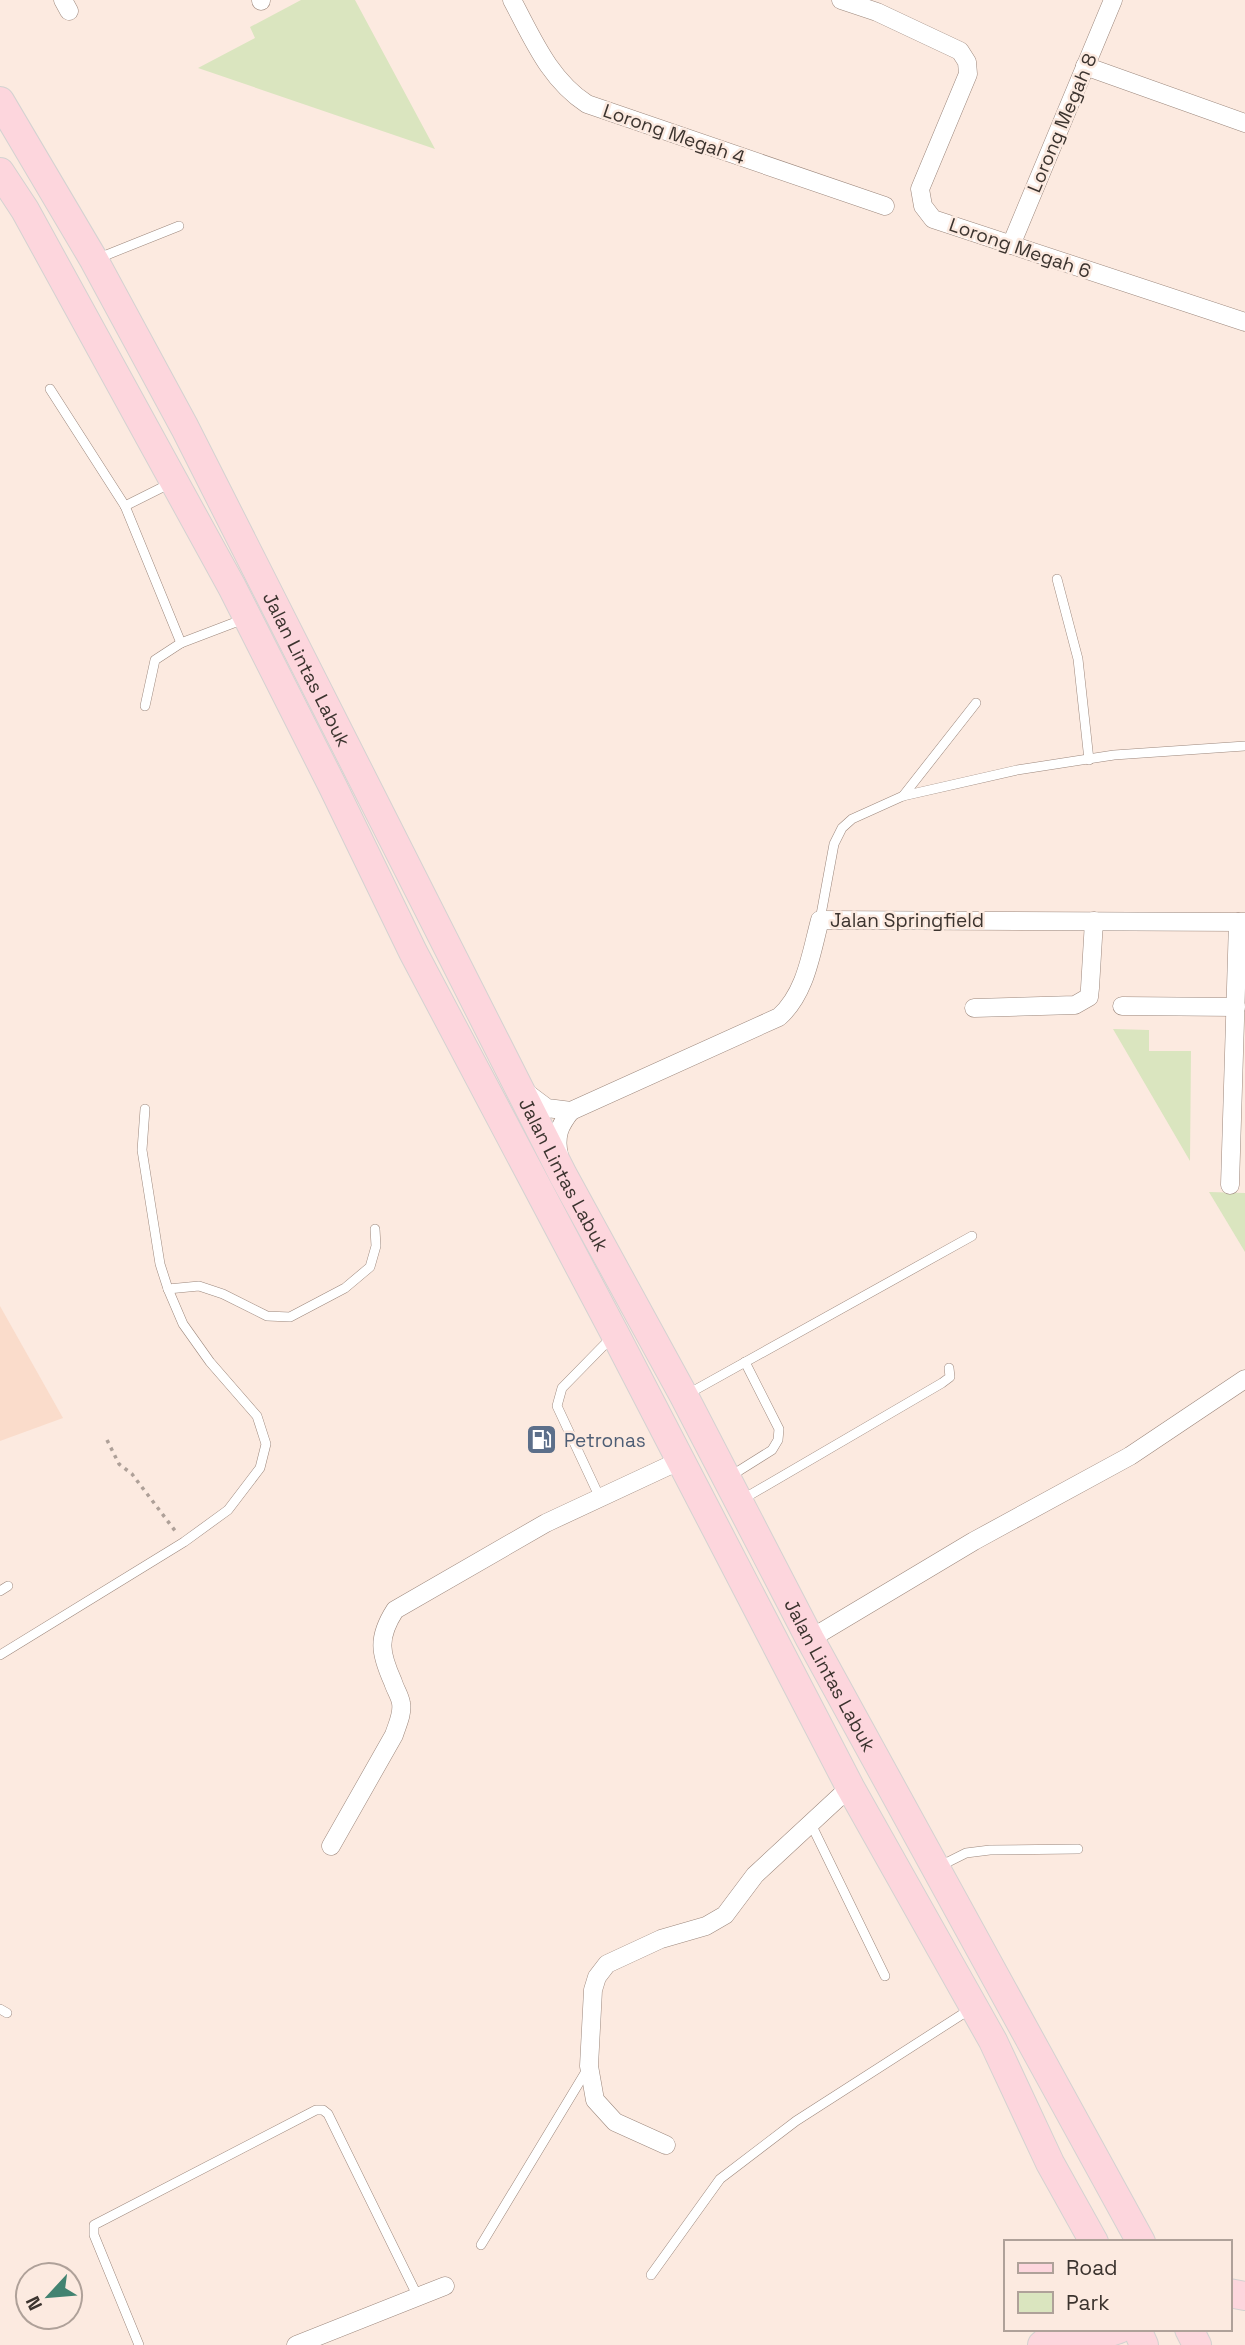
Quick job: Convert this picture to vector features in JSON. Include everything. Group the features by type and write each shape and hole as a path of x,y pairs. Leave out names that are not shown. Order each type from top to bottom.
{"main road":[{"name":"Jalan Lintas Labuk","path":"0,101 94,260 185,428 563,1175 684,1396 810,1639 1139,2237"},
{"name":"Jalan Lintas Labuk","path":"0,172 25,210 247,618 413,952 850,1787 992,2041 1050,2163 1093,2240"},
{"path":"185,428 229,540 341,766 342,776 339,783 333,787"},
{"path":"1050,2163 1069,2240"},
{"path":"1042,2345 1059,2331"},
{"path":"1071,2345 1113,2331"}],"street":[{"name":"Lorong Megah 4","path":"512,0 556,78 587,104 885,206"},
{"name":"Lorong Megah 6","path":"841,0 880,6 960,51 967,62 968,74 920,189 923,206 933,219 1245,322"},
{"name":"Lorong Megah 8","path":"1011,245 1112,0"},
{"path":"1085,66 1245,123"},
{"name":"Jalan Springfield","path":"571,1111 779,1017 796,997 820,920 1242,922"},
{"path":"974,1008 1075,1005 1089,998 1094,921"},
{"path":"1230,1185 1236,1007 1242,922"},
{"path":"1122,1006 1236,1007"},
{"path":"514,1081 547,1108 571,1111"},
{"path":"563,1175 556,1143 561,1123 571,1111"},
{"path":"810,1639 974,1541 1130,1457 1245,1380"},
{"path":"331,1846 394,1735 401,1717 401,1703 386,1666 381,1643 386,1623 395,1610 546,1523 679,1461"},
{"path":"666,2145 615,2122 595,2100 589,2066 593,1990 597,1977 607,1964 661,1939 706,1926 725,1916 755,1875 850,1787"},
{"path":"296,2345 327,2339 445,2286"}],"lane":[{"path":"94,260 178,226"},
{"path":"50,389 125,506 181,643"},
{"path":"125,506 174,481"},
{"path":"1056,579 1078,659 1089,760"},
{"path":"145,706 156,660 181,643 247,618"},
{"path":"902,796 976,703"},
{"path":"820,920 834,844 842,828 852,819 902,796 1017,770 1114,755 1245,746"},
{"path":"0,1655 184,1542 228,1510 260,1468 266,1444 257,1416 210,1362 190,1333 168,1289 160,1264 142,1150 145,1109"},
{"path":"168,1289 199,1286 223,1294 267,1316 290,1317 345,1288 370,1267 376,1246 375,1229"},
{"path":"684,1396 972,1236"},
{"path":"600,1498 557,1406 562,1388 615,1334"},
{"path":"732,1490 772,1450 778,1440 779,1429 745,1362"},
{"path":"732,1490 942,1383 950,1377 949,1368"},
{"path":"811,1824 885,1976"},
{"path":"936,1868 966,1853 990,1850 1078,1849"},
{"path":"651,2275 720,2179 796,2121 974,2008"},
{"path":"481,2245 589,2066"},
{"path":"139,2345 94,2235 94,2225 316,2110 323,2110 328,2114 418,2297"}],"path":[{"path":"107,1440 119,1464 132,1474 184,1542"}],"shaded area":[{"path":"0,1306 63,1418 0,1441"}],"green space":[{"path":"301,0 355,0 435,149 198,68 255,38 250,27"},
{"path":"1113,1029 1149,1030 1149,1051 1191,1051 1190,1161"},
{"path":"1209,1192 1245,1193 1245,1252"}],"place":[{"name":"Petronas","path":"541,1440"}]}
